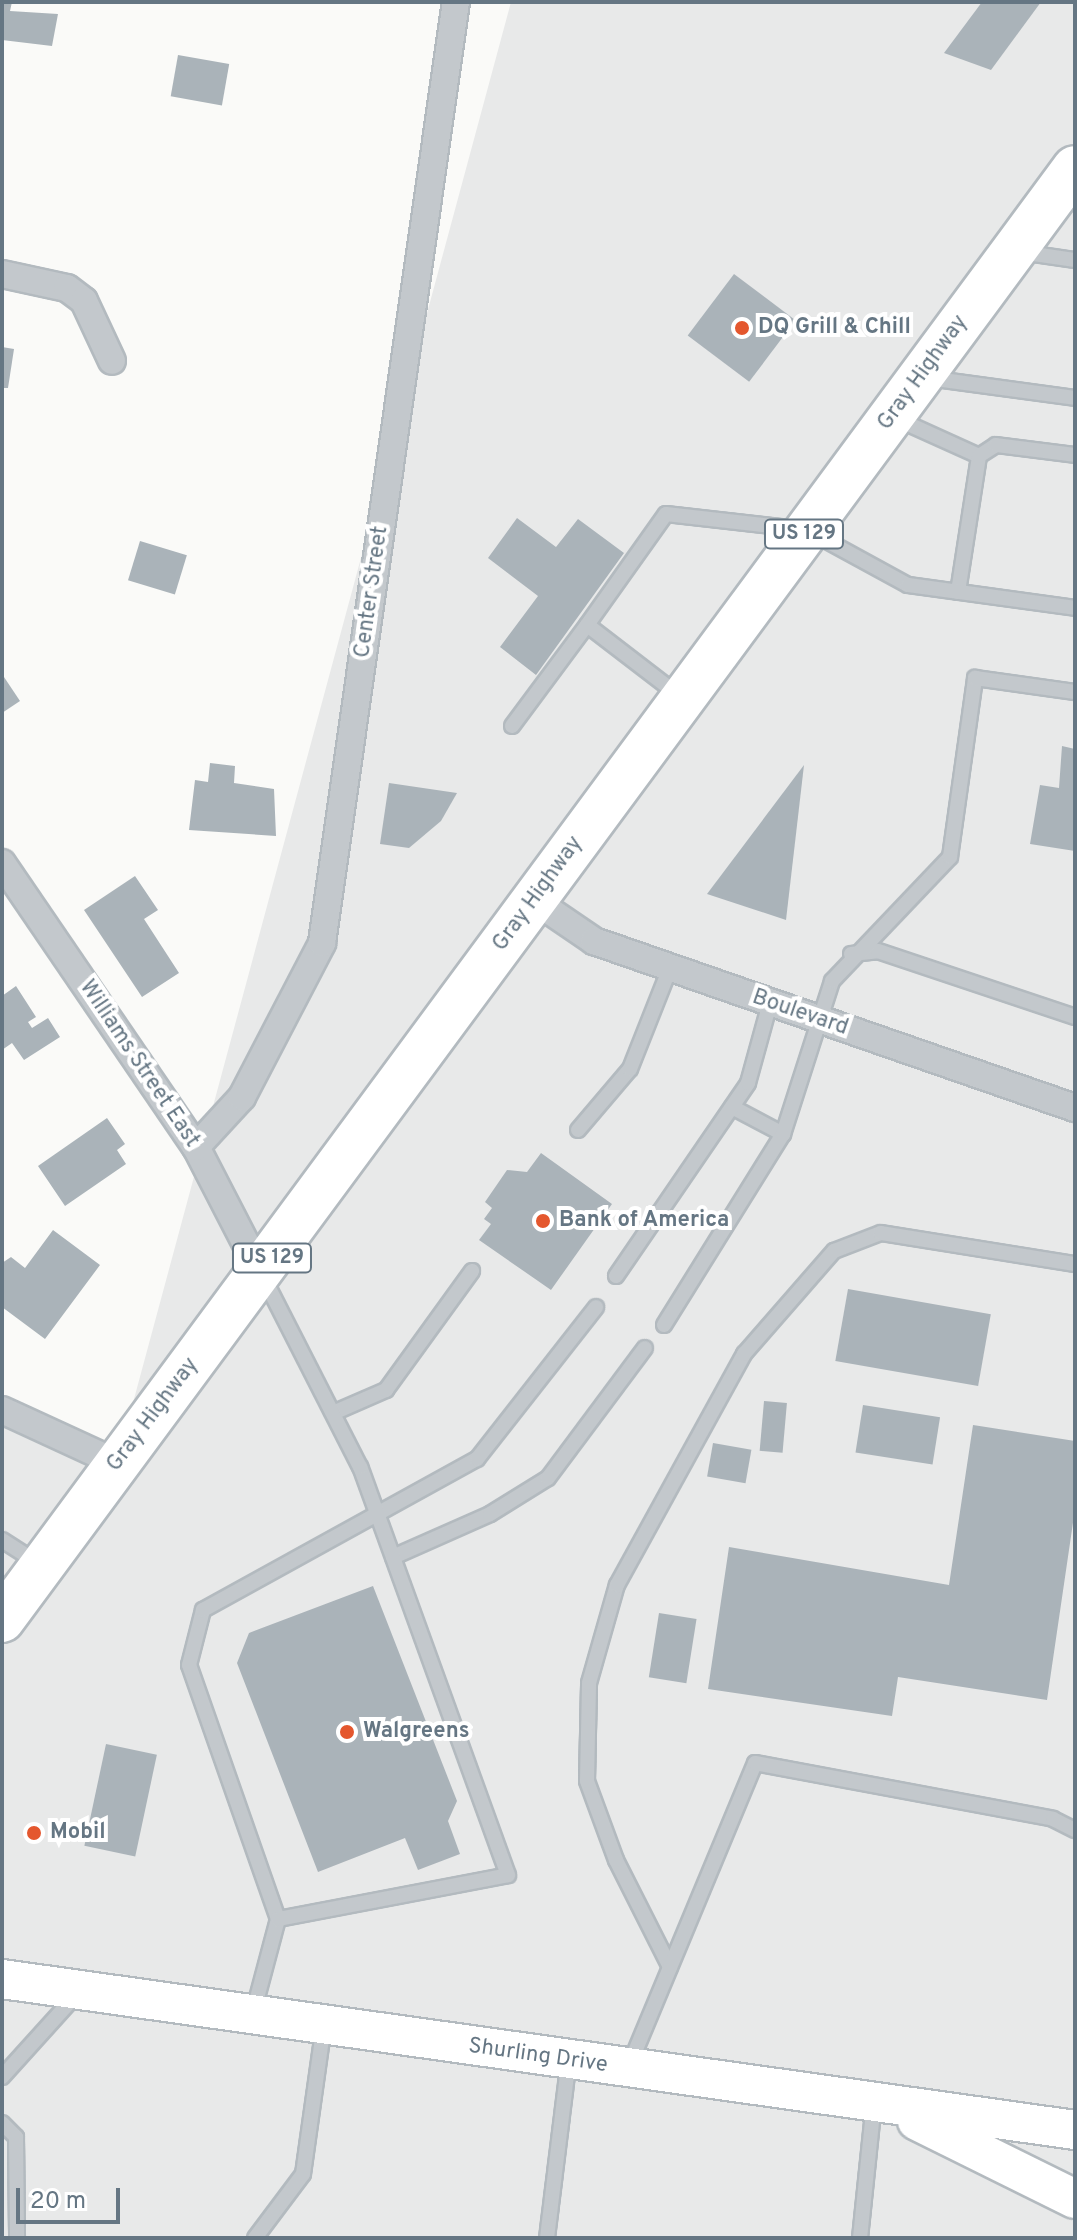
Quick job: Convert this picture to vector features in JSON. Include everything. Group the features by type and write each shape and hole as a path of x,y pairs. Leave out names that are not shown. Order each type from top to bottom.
{"highway":[{"name":"Gray Highway","path":"2,1620 1075,168"}],"street":[{"name":"Center Street","path":"196,1147 242,1097 322,943 456,2"},
{"path":"2,274 67,288 84,301 112,361"},
{"name":"Williams Street East","path":"2,863 196,1147 261,1273"},
{"name":"Boulevard","path":"534,900 594,941 1075,1108"},
{"path":"2,1410 117,1463"},
{"name":"Shurling Drive","path":"2,1979 1075,2130"},
{"path":"876,2103 1075,2199"}],"lane":[{"path":"1013,251 1075,260"},
{"path":"920,377 1075,398"},
{"path":"891,416 979,456"},
{"path":"958,592 979,456 996,445 1075,455"},
{"path":"512,726 666,514 807,530 908,585 1075,608"},
{"path":"587,625 683,698"},
{"path":"664,1325 783,1134 832,981 851,954 940,875 950,857 975,678 1075,692"},
{"path":"851,954 878,951 1075,1017"},
{"path":"578,1130 630,1069 670,968"},
{"path":"616,1276 748,1083 770,1003"},
{"path":"732,1107 783,1134"},
{"path":"670,1967 616,1860 587,1781 589,1683 617,1585 744,1354 834,1251 881,1233 1075,1264"},
{"path":"333,1413 386,1390 472,1271"},
{"path":"261,1273 333,1413 378,1518 508,1875 278,1919"},
{"path":"252,2015 278,1919 189,1665 193,1633 203,1610 232,1588 378,1518 477,1459 596,1307"},
{"path":"393,1557 490,1514 548,1478 645,1348"},
{"path":"2,1540 42,1565"},
{"path":"628,2069 755,1763 1053,1819 1075,1830"},
{"path":"2,2077 81,1991"},
{"path":"255,2238 303,2174 324,2025"},
{"path":"547,2238 569,2060"},
{"path":"860,2238 876,2103"},
{"path":"2,2123 16,2137 17,2238"}],"shaded area":[{"path":"511,2 1075,2 1075,2238 2,2238 2,1410 117,1462"}],"building":[{"path":"2,2 12,2 10,11 58,14 52,46 2,40"},
{"path":"982,2 1041,2 991,70 944,53"},
{"path":"178,55 229,64 222,105 171,96"},
{"name":"DQ Grill & Chill","path":"734,274 795,320 749,382 688,335"},
{"path":"2,347 14,349 8,388 2,388"},
{"path":"517,518 556,547 578,519 624,553 536,675 500,647 538,596 488,558"},
{"path":"140,541 187,555 175,595 128,580"},
{"path":"2,674 20,701 2,713"},
{"path":"1062,746 1075,749 1075,851 1030,844 1040,785 1059,788"},
{"path":"210,763 235,766 234,783 274,789 276,836 189,830 195,780 208,782"},
{"path":"804,765 786,920 707,894"},
{"path":"389,783 457,793 441,821 409,848 380,844"},
{"path":"135,876 158,910 144,919 179,973 142,997 84,910"},
{"path":"16,986 36,1017 28,1022 32,1028 48,1018 60,1037 24,1060 12,1043 2,1050 2,996"},
{"path":"107,1118 125,1144 117,1150 126,1164 65,1206 38,1166"},
{"name":"Bank of America","path":"541,1153 612,1204 551,1290 479,1240 491,1224 484,1219 492,1208 485,1202 507,1170 527,1172"},
{"path":"53,1230 100,1265 45,1339 2,1307 2,1263 11,1257 25,1268"},
{"path":"848,1289 991,1314 978,1386 835,1361"},
{"path":"764,1401 787,1403 783,1453 760,1451"},
{"path":"863,1405 940,1417 933,1465 855,1452"},
{"path":"973,1425 1075,1441 1075,1509 1047,1700 898,1677 892,1716 708,1689 729,1547 949,1585"},
{"path":"713,1443 751,1450 746,1483 707,1476"},
{"name":"Walgreens","path":"373,1586 457,1801 448,1821 460,1854 418,1870 405,1838 318,1872 237,1663 249,1633"},
{"path":"659,1613 697,1619 686,1683 649,1677"},
{"path":"106,1744 157,1755 135,1857 84,1846"}],"place":[{"name":"DQ Grill & Chill","path":"742,328"},
{"name":"Bank of America","path":"543,1221"},
{"name":"Walgreens","path":"347,1732"},
{"name":"Mobil","path":"34,1833"}]}
